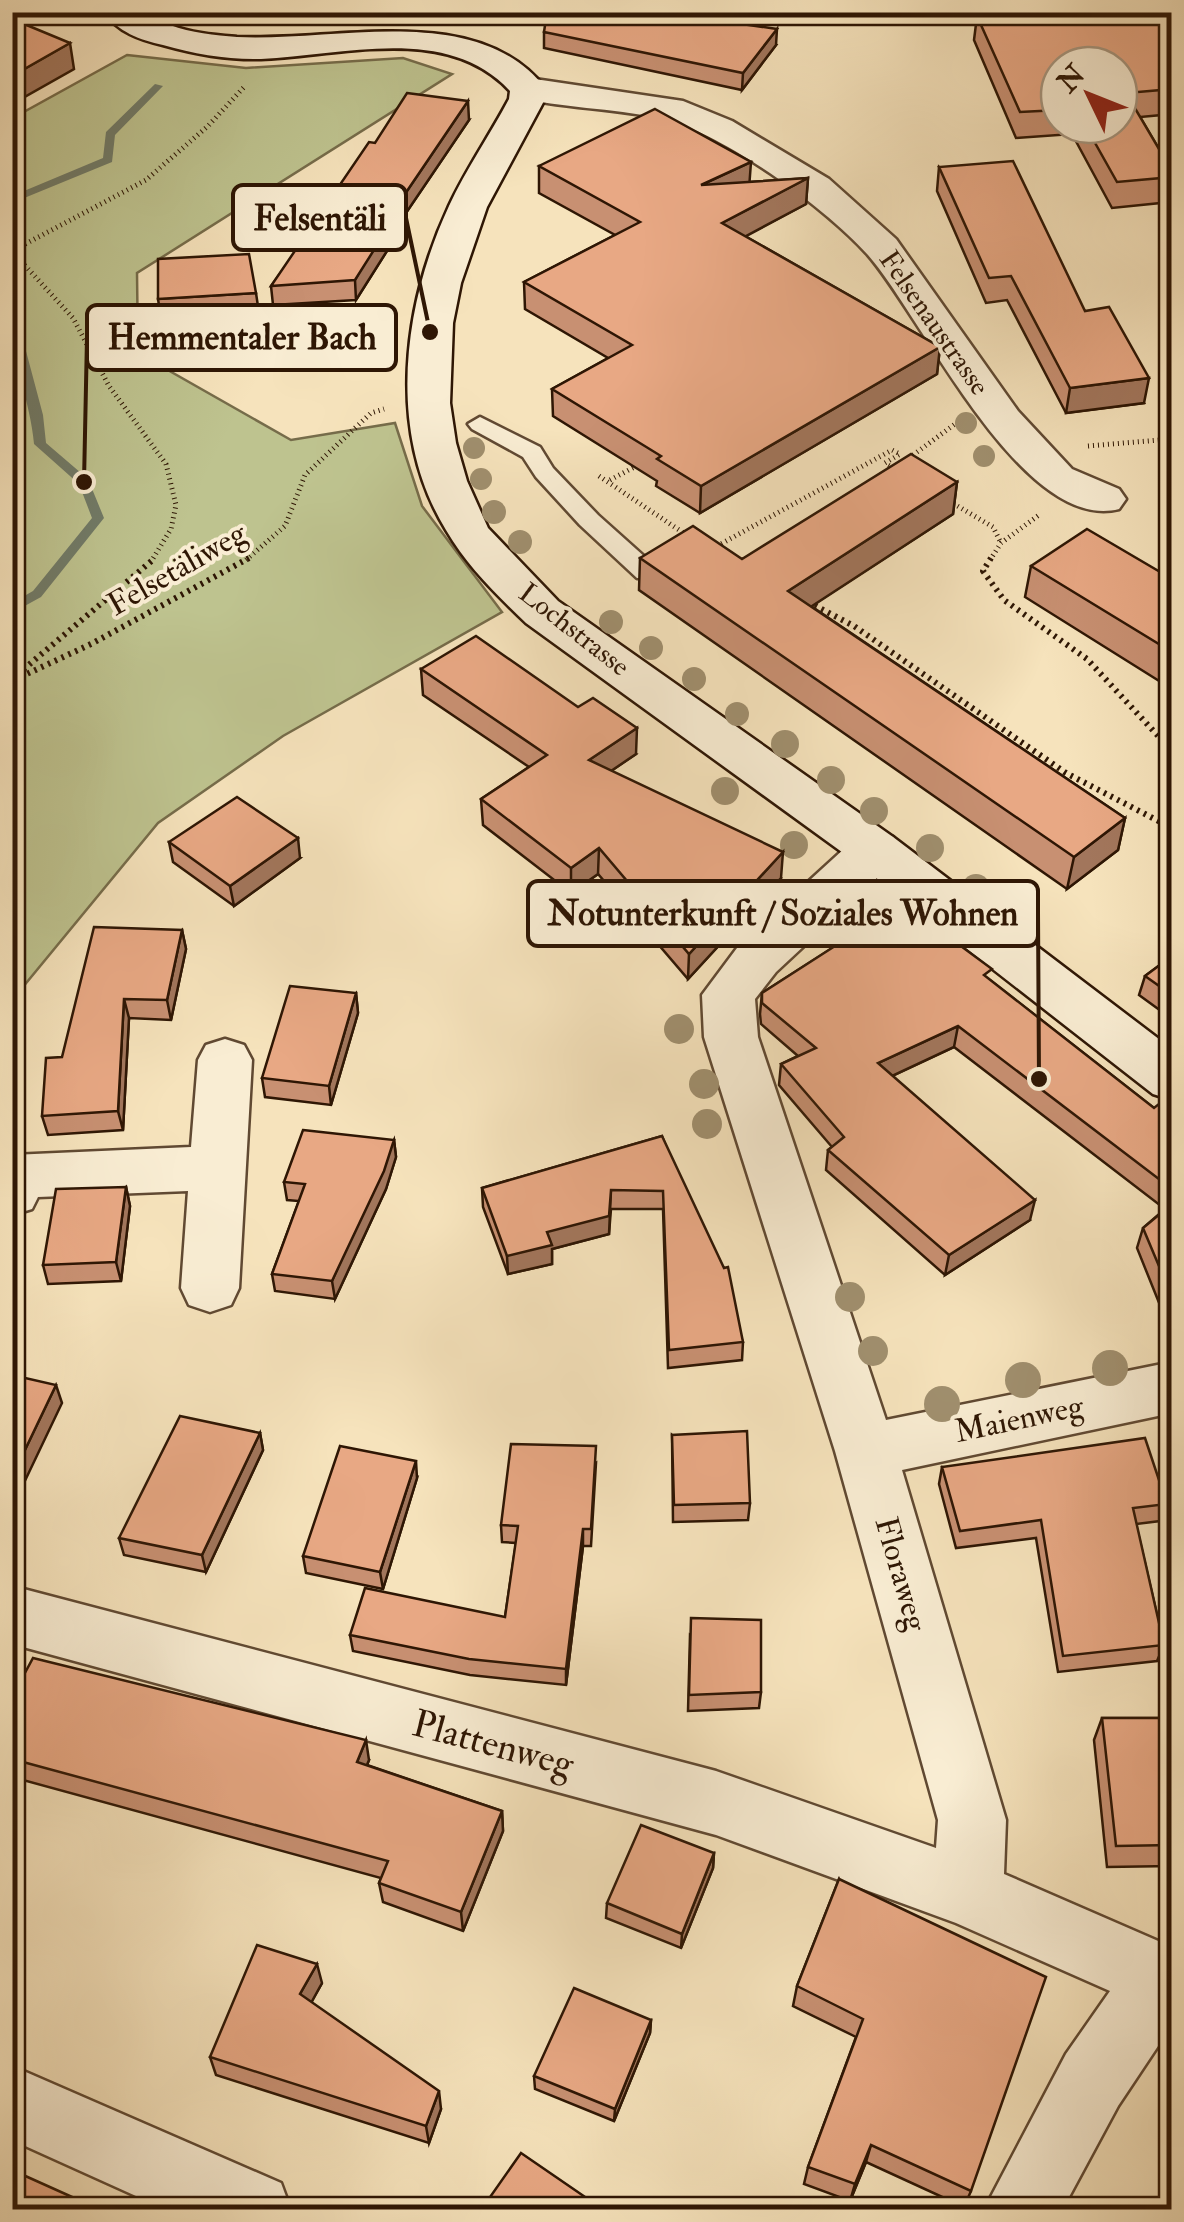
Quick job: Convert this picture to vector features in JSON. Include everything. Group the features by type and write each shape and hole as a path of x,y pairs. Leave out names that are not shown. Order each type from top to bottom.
{"street":[{"path":"121,12 146,29 182,41 260,48 394,39 438,41 484,53 519,75 528,89"},
{"name":"Lochstrasse","path":"528,89 522,111 469,204 452,244 432,314 426,397 441,470 462,521 496,568 542,612 875,850 1172,1079"},
{"name":"Felsenaustrasse","path":"528,89 670,109 719,129 816,187 882,247 988,398 1077,485"},
{"name":"Floraweg","path":"875,850 758,958 728,995 731,1036 866,1451 972,1820 968,1893"},
{"path":"210,1288 224,1060"},
{"path":"12,1193 18,1174 219,1168"},
{"name":"Maienweg","path":"866,1451 1172,1387"},
{"name":"Plattenweg","path":"12,1615 716,1803 968,1893"},
{"path":"968,1893 1166,1977 1092,2080 1020,2210"},
{"path":"12,2102 254,2210"}],"lane":[{"path":"480,424 532,452 544,472 589,520 646,572"}],"path":[{"path":"12,251 146,180 245,87 260,48"},
{"path":"12,259 20,260 72,316 110,387 156,442 172,480 178,514 173,532 158,555 12,680"},
{"name":"Felsetäliweg","path":"12,680 92,644 245,561 285,526 305,476 370,413 426,397"},
{"path":"726,559 710,550 892,450 900,454 886,463 896,469 988,398"},
{"path":"1172,440 1080,447 1077,485 1001,543 982,572 1004,600 1087,659 1172,751"},
{"path":"532,452 610,480 698,544"},
{"path":"610,480 645,461"},
{"path":"944,498 993,528 1001,543"},
{"path":"806,601 854,626 1066,773 1172,828"}],"green space":[{"path":"127,55 246,68 403,58 452,74 137,273 138,353 291,440 395,423 422,506 502,612 283,736 158,823 13,999 13,118"}],"building":[{"path":"547,12 648,12 777,29 743,73 544,32"},
{"path":"1009,12 1172,12 1172,89 1139,92 1139,45 1039,45 1039,111 1020,112 977,16"},
{"path":"12,19 70,43 12,76"},
{"path":"407,93 468,101 390,216 391,223 355,280 271,286 369,142 375,143"},
{"path":"655,109 751,162 701,185 808,178 722,223 940,347 701,486 657,459 661,456 552,389 632,345 524,282 640,222 539,166"},
{"path":"1139,115 1172,177 1117,182 1096,145 1139,145"},
{"path":"1013,161 1085,311 1109,307 1149,378 1070,388 1011,276 989,278 939,167"},
{"path":"249,254 256,293 158,299 158,259"},
{"path":"911,454 957,482 788,591 1125,818 1074,857 640,558 693,526 742,559"},
{"path":"1087,529 1172,579 1172,652 1031,566"},
{"path":"476,636 578,707 593,698 637,728 589,760 783,852 689,954 599,848 571,868 481,799 547,755 421,669"},
{"path":"237,797 298,838 230,886 169,842"},
{"path":"889,893 992,969 984,975 1154,1108 1164,1100 1172,1106 1172,1189 958,1026 878,1063 1035,1200 949,1255 828,1150 844,1137 781,1064 816,1048 762,1003 762,993 849,937 838,929"},
{"path":"94,927 182,930 167,1000 124,999 118,1111 42,1116 46,1058 62,1057"},
{"path":"1172,956 1172,995 1145,976"},
{"path":"290,986 356,993 329,1086 262,1078"},
{"path":"303,1130 394,1140 384,1171 332,1281 272,1274 305,1184 284,1182"},
{"path":"662,1136 724,1268 728,1267 743,1342 669,1350 663,1191 611,1190 609,1216 547,1232 552,1245 507,1256 482,1188"},
{"path":"126,1187 116,1262 43,1265 56,1189"},
{"path":"1172,1204 1172,1297 1143,1228"},
{"path":"12,1375 56,1385 12,1477"},
{"path":"180,1416 260,1433 202,1555 119,1538"},
{"path":"747,1431 750,1503 674,1505 672,1435"},
{"path":"1145,1438 1167,1504 1133,1508 1164,1645 1063,1656 1041,1520 960,1531 942,1467"},
{"path":"511,1444 596,1446 591,1529 583,1529 566,1669 469,1659 350,1635 365,1588 505,1617 518,1526 501,1525"},
{"path":"340,1446 416,1461 380,1572 303,1556"},
{"path":"691,1618 761,1620 761,1692 689,1695"},
{"path":"33,1658 366,1740 357,1762 502,1811 461,1912 379,1883 388,1861 12,1759 12,1697"},
{"path":"1102,1718 1172,1718 1172,1845 1116,1846"},
{"path":"641,1825 714,1853 682,1934 607,1903"},
{"path":"839,1879 1046,1977 971,2191 871,2145 855,2184 808,2167 863,2019 797,1986"},
{"path":"257,1945 317,1964 300,1994 439,2091 426,2126 210,2057"},
{"path":"574,1988 651,2020 615,2109 534,2076"},
{"path":"521,2153 604,2210 481,2210"},
{"path":"12,2170 101,2210 12,2210"}],"waterway":[{"path":"12,200 108,160 110,134 158,86"},
{"path":"12,321 37,415 40,444 84,482 98,518 37,594 12,609"}],"place":[{"name":"Felsentäli","path":"430,332"},
{"name":"Hemmentaler Bach","path":"84,482"},
{"name":"Notunterkunft / Soziales Wohnen","path":"1039,1079"}]}
